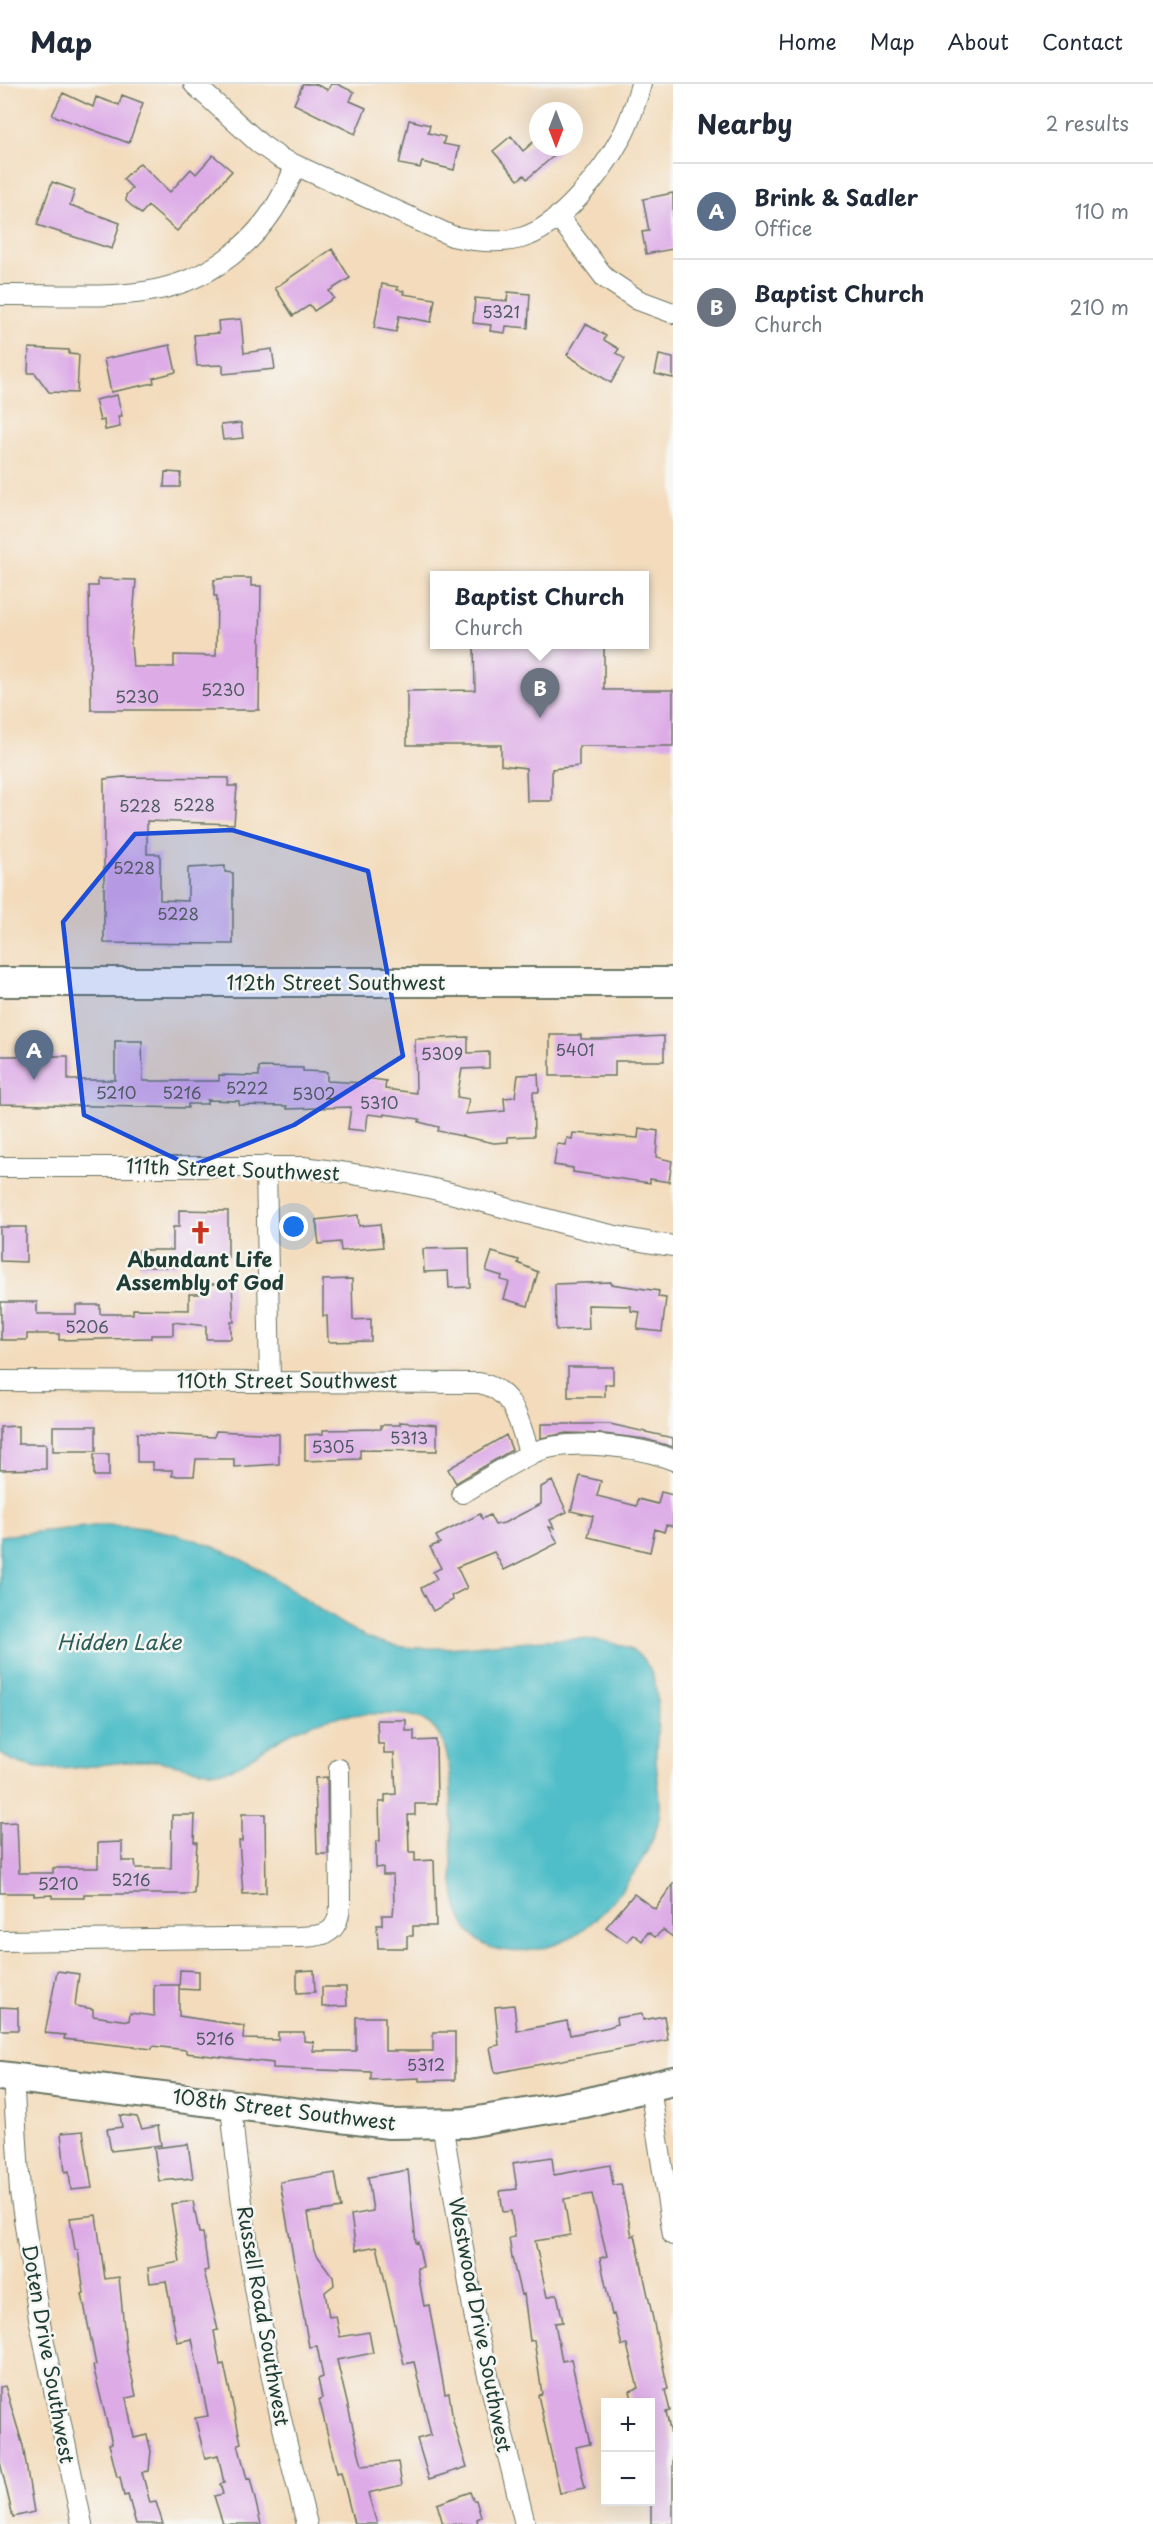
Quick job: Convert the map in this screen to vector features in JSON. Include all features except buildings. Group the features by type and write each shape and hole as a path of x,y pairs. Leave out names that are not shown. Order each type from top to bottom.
{"street":[{"path":"194,84 260,144 295,166 452,236 474,241 520,238 541,231 558,216 586,189 622,136 641,84"},
{"path":"0,295 136,293 195,278 235,254 257,233 276,208 295,166"},
{"path":"558,216 605,278 638,300 673,313"},
{"name":"112th Street Southwest","path":"0,982 673,982"},
{"name":"111th Street Southwest","path":"0,1167 303,1167 440,1191 614,1235 673,1246"},
{"path":"266,1167 270,1381"},
{"name":"110th Street Southwest","path":"0,1380 466,1382 494,1386 511,1402 530,1455"},
{"path":"462,1493 530,1455 560,1447 588,1446 647,1452 673,1460"},
{"path":"0,1941 298,1937 319,1936 330,1931 338,1920 341,1898 339,1769"},
{"name":"108th Street Southwest","path":"7,2076 388,2124 466,2123 531,2113 661,2085"},
{"name":"Doten Drive Southwest","path":"7,2076 20,2192 37,2306 56,2411 82,2524"},
{"path":"661,2085 673,2235"},
{"name":"Russell Road Southwest","path":"231,2106 240,2194 259,2313 288,2451 307,2524"},
{"name":"Westwood Drive Southwest","path":"442,2124 477,2331 525,2524"}],"highlighted area":[{"path":"232,830 368,871 403,1056 294,1125 191,1166 84,1115 63,922 135,834"}],"water":[{"name":"Hidden Lake","path":"104,1525 149,1529 210,1545 269,1575 343,1625 392,1645 451,1648 522,1641 590,1640 618,1644 639,1655 652,1674 657,1700 656,1758 660,1795 657,1825 641,1862 615,1899 572,1937 557,1944 533,1950 508,1951 478,1941 461,1917 453,1885 450,1771 442,1741 425,1721 420,1719 394,1714 340,1716 286,1735 241,1764 221,1771 156,1761 54,1769 39,1768 19,1763 0,1754 0,1536"}],"place":[{"name":"Baptist Church","path":"540,718"},
{"name":"Brink & Sadler","path":"34,1080"},
{"name":"Abundant Life Assembly of God","path":"200,1233"}]}
